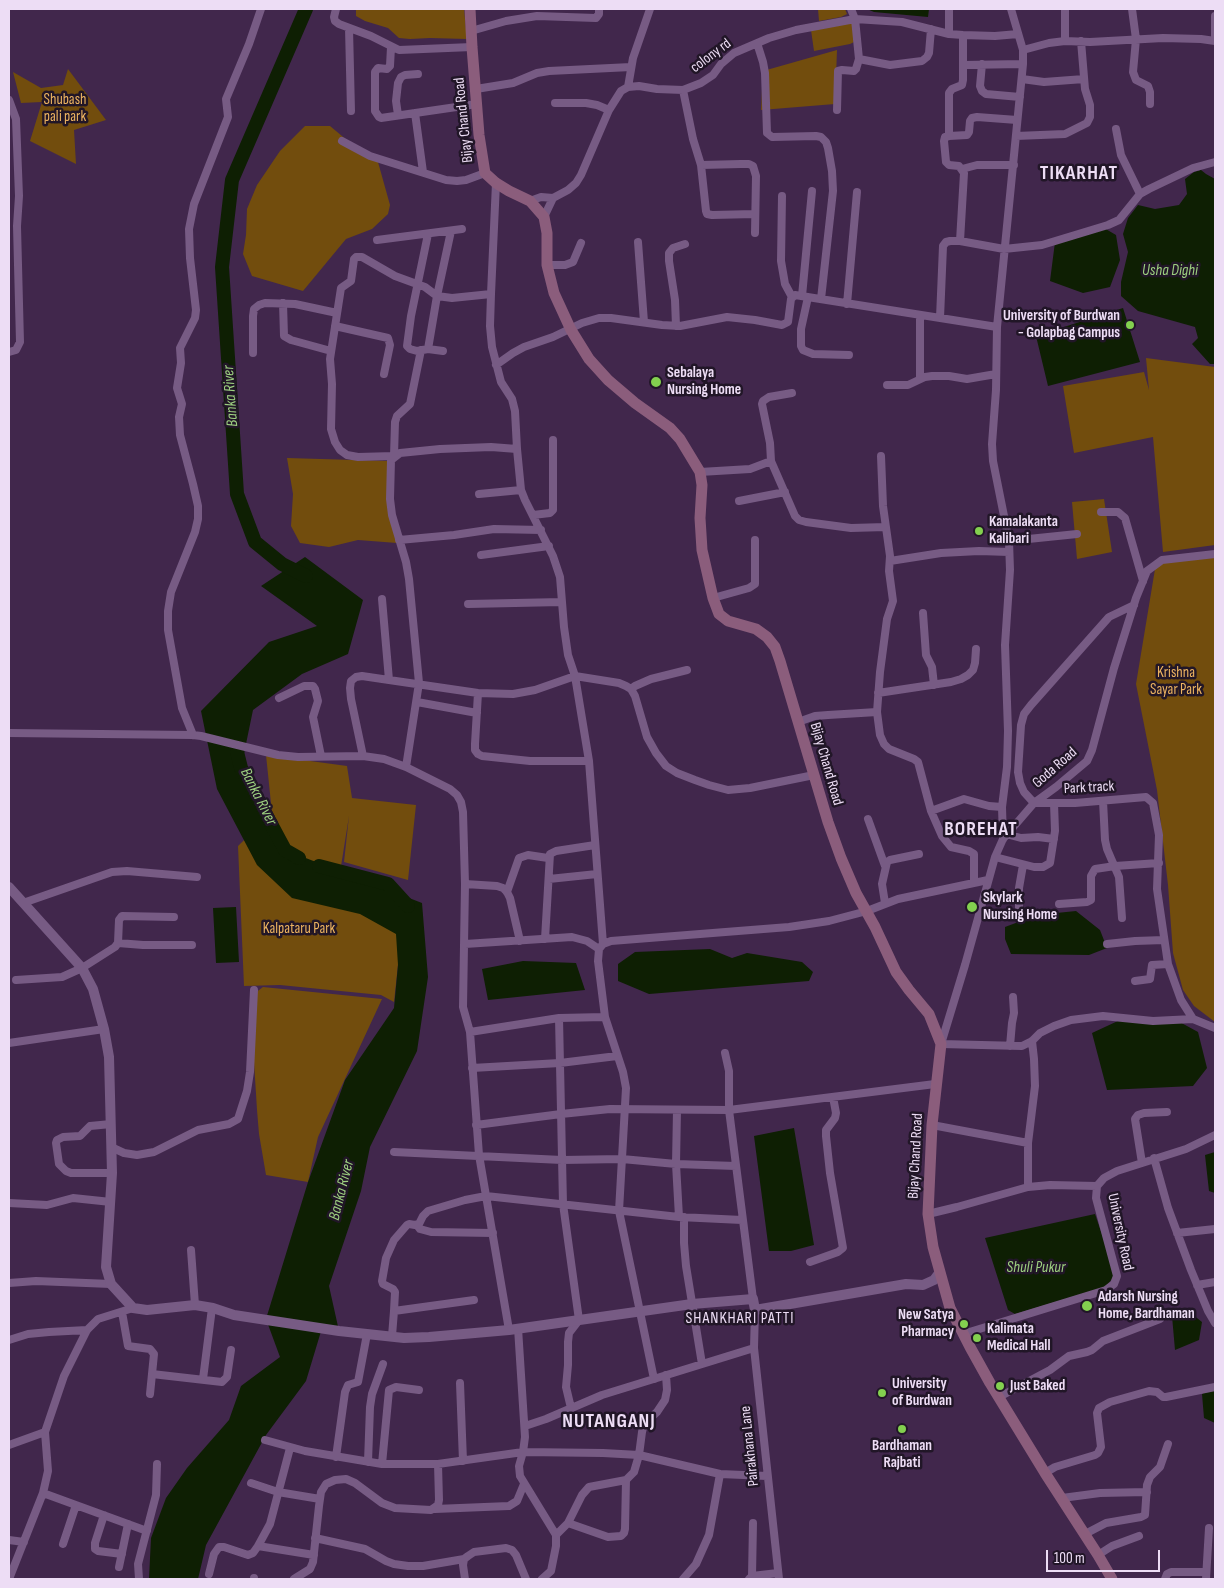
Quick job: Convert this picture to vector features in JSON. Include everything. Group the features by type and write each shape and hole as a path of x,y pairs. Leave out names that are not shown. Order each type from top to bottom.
{"main road":[{"name":"Bijay Chand Road","path":"470,9 480,144 485,173 496,183 530,201 544,217 547,233 547,265 554,293 571,330 590,359 608,380 635,403 670,428 690,454 700,472 702,486 700,536 713,598 719,614 728,621 756,629 767,637 775,647 828,822 841,858 856,893 867,911 896,972 928,1014 941,1044 935,1084 928,1214 933,1247 950,1308 999,1397 1112,1579"}],"street":[{"path":"197,736 182,708 168,630 171,592 195,532 198,519 198,506 180,435 179,417 182,404 177,388 182,362 180,348 195,318 196,310 190,258 189,229 194,204 228,117 226,99 249,44 261,9"},
{"path":"336,9 334,17 338,24 371,36 398,50 472,47"},
{"path":"472,31 506,21 537,16 596,18 599,14 599,9"},
{"path":"530,201 541,197 553,198 576,184 609,110 621,91 628,87 631,67 650,9"},
{"path":"837,110 838,72 856,69 858,59 855,20 851,9"},
{"path":"949,9 950,34"},
{"path":"1011,9 1023,50 1023,64 997,327 992,428 993,461 1009,541 1010,570 1005,645 1008,731 1002,807 1005,837 1054,839"},
{"path":"1065,9 1065,41"},
{"path":"1132,9 1136,39 1133,72 1136,80 1148,86 1150,104"},
{"path":"1023,50 1065,41 1136,39 1201,39 1215,41 1215,16"},
{"name":"colony rd","path":"628,87 639,86 683,90 701,83 713,75 721,64 734,53 758,43 796,30 855,20 902,22 950,34 1018,34"},
{"path":"349,28 351,111"},
{"path":"858,59 890,65 922,61 927,58 929,53 931,29"},
{"path":"949,136 950,93 952,89 962,85 964,80 963,35"},
{"path":"1016,136 1065,134 1087,123 1090,117 1090,106 1085,89 1081,41"},
{"path":"758,43 765,73 767,134 772,136 821,137 826,142 828,148 833,191 821,299"},
{"path":"391,48 390,66 387,69 378,68 374,72 376,114 381,118 477,104"},
{"path":"963,64 1023,64"},
{"path":"982,64 980,86 982,92 1020,97"},
{"path":"476,89 513,83 532,75 550,71 631,67"},
{"path":"398,115 396,102 398,83 401,77 405,75 418,74"},
{"path":"1022,79 1044,82 1084,79"},
{"path":"683,90 693,139 701,165 705,207 708,214 755,214"},
{"path":"9,100 12,119 13,157 19,196 13,226 20,342 16,350 9,352"},
{"path":"555,103 586,103 598,105 609,110"},
{"path":"414,113 423,172"},
{"path":"960,241 964,173 959,166 946,162 945,138 967,135 972,118 1017,120"},
{"path":"1116,128 1121,155 1140,194"},
{"path":"342,141 370,156 446,180 466,180 485,173"},
{"path":"940,318 943,246 946,242 950,240 960,241 1004,249 1042,245 1119,220 1140,194 1194,168 1215,162"},
{"path":"701,165 749,164 753,166 756,176 755,233"},
{"path":"962,169 977,165 1014,165"},
{"path":"496,183 490,326 492,347 501,382 512,399 515,411 516,449 521,490 549,546 560,577 568,655 574,676 589,761 601,947 598,961 605,1017 623,1072 626,1088 619,1211 654,1379"},
{"path":"812,191 801,346 803,350 814,354 849,355"},
{"path":"847,304 857,192"},
{"path":"9,195 19,196"},
{"path":"496,365 524,347 571,330 582,323 600,318 676,326 727,317 782,325 788,322 792,297 786,284 781,261 782,196"},
{"path":"544,217 553,198"},
{"path":"377,240 462,229"},
{"path":"406,767 419,683 406,562 392,515 390,466 394,456 395,422 397,416 410,404 451,231"},
{"path":"428,234 407,346 410,349 444,351"},
{"path":"638,242 644,322"},
{"path":"547,265 565,265 573,262 581,243"},
{"path":"676,326 669,253 673,248 685,244"},
{"path":"491,294 452,298 436,296 418,284 395,276 362,257 356,257 354,259 351,281 341,288 331,350 331,421 334,442 340,450 358,457 394,456 467,447 516,449"},
{"path":"792,297 795,295 805,296 997,327"},
{"path":"253,353 254,309 265,302 311,306 337,313"},
{"path":"282,303 284,336 291,340 331,350"},
{"path":"920,316 920,379"},
{"path":"335,326 388,338 390,345 384,374"},
{"path":"887,385 908,385 925,376 966,379 996,374"},
{"path":"792,393 769,397 763,401 771,461 795,516 799,520 806,522 851,528 886,527"},
{"path":"533,515 553,510 553,440"},
{"path":"881,456 886,527 890,551 889,571 893,601 885,631 878,692 877,712 880,735 884,744 889,749 914,758 918,762 931,811 942,836 952,847 974,854 974,883"},
{"path":"700,472 750,469 771,461"},
{"path":"479,494 521,490"},
{"path":"739,501 785,492"},
{"path":"1101,512 1118,512 1125,518 1142,581"},
{"path":"399,540 494,529 540,530"},
{"path":"1009,541 1077,534"},
{"path":"713,598 749,588 755,584 755,540"},
{"path":"481,555 549,546"},
{"path":"890,561 950,552 1009,552"},
{"name":"Goda Road","path":"941,1044 995,857 1005,837 1034,803 1064,782 1087,761 1092,750 1114,668 1142,581 1147,571 1162,560 1215,554"},
{"path":"382,599 389,680"},
{"path":"468,604 562,602"},
{"path":"1034,803 1024,792 1020,784 1018,772 1020,725 1024,714 1102,623 1109,617 1134,605"},
{"path":"923,612 926,655 932,667 934,685"},
{"path":"878,692 951,682 968,675 973,670 976,649"},
{"path":"631,689 651,679 687,670"},
{"path":"363,756 352,711 350,688 351,681 356,677 362,676 419,683 478,693 513,694 534,690 574,676 619,683 631,689 635,696 647,737 656,754 666,766 709,786 728,790 750,788 814,776"},
{"path":"279,698 304,686 313,686 318,701 314,717 321,756"},
{"path":"478,693 476,750 478,754 482,756 556,762 589,761"},
{"path":"417,702 477,713"},
{"path":"798,722 815,716 877,712"},
{"path":"9,733 197,736 278,755 298,757 363,756 384,759 406,767 450,788 457,794 461,802 465,884 463,1007 470,1032 479,1155 493,1233 514,1329 526,1437 519,1466 520,1476 556,1535 552,1575 542,1579"},
{"name":"Park track","path":"1034,803 1103,801 1146,797 1153,802 1159,835 1159,863"},
{"path":"931,811 964,799 989,806 1002,807"},
{"path":"1103,801 1105,840 1119,878 1122,918"},
{"path":"995,857 1023,866 1047,866 1052,859 1054,803"},
{"path":"868,819 885,866 882,884 884,903"},
{"path":"545,939 549,879 548,858 552,852 595,845"},
{"path":"885,866 890,860 919,854"},
{"path":"507,892 519,858 528,855 548,858"},
{"path":"1059,904 1089,901 1092,897 1092,872 1098,868 1159,863 1158,889 1168,964 1181,1000 1193,1019"},
{"path":"1019,908 1019,888 1023,866"},
{"path":"23,903 112,872 127,871 196,877"},
{"path":"549,879 597,874"},
{"path":"601,947 611,941 789,927 829,921 867,911 898,899 988,880"},
{"path":"465,884 504,888 510,898 520,941"},
{"path":"9,887 82,968 92,990 104,1029 109,1057 112,1173 106,1267 111,1284 133,1308"},
{"path":"16,980 62,976 82,968 118,943 119,920 122,916 174,917"},
{"path":"465,944 572,937 601,947"},
{"path":"1107,944 1164,940"},
{"path":"118,943 192,945"},
{"path":"1135,982 1150,979 1152,966 1168,964"},
{"path":"111,1147 124,1154 138,1155 154,1152 198,1130 229,1124 238,1119 247,1091 250,1072 254,990"},
{"path":"1010,1046 1014,1013 1012,997"},
{"path":"941,1044 1022,1046 1054,1026 1071,1020 1103,1016 1153,1021 1193,1019 1215,1028"},
{"path":"470,1032 559,1018 605,1017"},
{"path":"559,1018 563,1204 579,1320 569,1333 568,1342 566,1387 571,1408"},
{"path":"9,1043 104,1029"},
{"path":"1028,1187 1028,1144 1035,1086 1032,1041"},
{"path":"725,1053 730,1071 729,1110 752,1299 755,1310 906,1284 923,1285 934,1280 940,1272"},
{"path":"472,1068 560,1063 617,1056"},
{"path":"476,1125 560,1114 624,1109 729,1110 935,1084"},
{"path":"810,1262 838,1252 843,1248 830,1173 826,1136 826,1130 835,1118 836,1113 833,1096"},
{"path":"677,1110 676,1164 684,1243 702,1364"},
{"path":"1142,1162 1135,1119 1138,1115 1144,1113 1167,1112"},
{"path":"111,1124 90,1126 83,1134 60,1138 56,1143 59,1164 66,1171 71,1173 112,1173"},
{"path":"932,1125 1028,1144"},
{"name":"University Road","path":"963,1334 1106,1290 1114,1284 1117,1276 1096,1198 1097,1186 1104,1178 1111,1174 1154,1158 1186,1149 1215,1135"},
{"path":"394,1152 562,1160 622,1159 676,1164 736,1166"},
{"path":"1154,1158 1177,1233 1208,1312 1215,1323"},
{"path":"928,1214 1028,1187 1050,1184 1097,1186"},
{"path":"417,1225 428,1212 449,1204 486,1196 682,1217 742,1220"},
{"path":"9,1203 47,1205 73,1198 110,1202"},
{"path":"392,1336 395,1292 382,1282 386,1258 394,1240 407,1225 417,1225 420,1229 431,1232 493,1233"},
{"path":"1177,1233 1215,1229"},
{"path":"191,1250 195,1305"},
{"path":"9,1283 36,1281 111,1284"},
{"path":"1197,1285 1215,1282"},
{"path":"9,1579 43,1493 48,1471 45,1432 64,1376 87,1330 98,1319 133,1308 147,1310 195,1305 234,1315 339,1331 404,1338 514,1329 692,1304 752,1299"},
{"path":"394,1311 474,1300"},
{"path":"204,1379 212,1308"},
{"name":"Pairakhana Lane","path":"755,1310 754,1348 779,1576"},
{"path":"122,1312 128,1346 153,1351 150,1394"},
{"path":"999,1397 1050,1370 1069,1356 1092,1350 1103,1340 1160,1319"},
{"path":"9,1340 28,1334 87,1330"},
{"path":"336,1457 345,1392 348,1385 358,1382 367,1334"},
{"path":"525,1426 602,1395 754,1348"},
{"path":"152,1374 218,1382 225,1380 231,1350"},
{"path":"368,1462 370,1407 375,1384 383,1364"},
{"path":"556,1535 568,1523 582,1495 589,1487 626,1480 634,1472 644,1424 657,1412 665,1400 667,1390 666,1375"},
{"path":"460,1384 463,1461"},
{"path":"382,1464 389,1390 396,1387 419,1390"},
{"path":"1045,1473 1056,1467 1098,1453 1101,1447 1097,1413 1099,1408 1104,1405 1149,1391 1157,1392 1166,1397 1215,1387"},
{"path":"9,1445 45,1432"},
{"path":"265,1440 290,1448 382,1464 438,1464 523,1452 639,1455 720,1474 767,1476"},
{"path":"1085,1534 1106,1523 1143,1516 1146,1511 1150,1477 1160,1467 1168,1444"},
{"path":"209,1574 214,1554 219,1547 248,1555 253,1553 258,1546 270,1524 290,1448"},
{"path":"139,1579 138,1564 156,1495 157,1464"},
{"path":"435,1509 439,1500 438,1464"},
{"path":"683,1579 696,1564 709,1535 720,1474"},
{"path":"294,1579 310,1569 313,1562 321,1492 326,1484 346,1479 355,1483 382,1503 395,1508 426,1510 509,1506 516,1501 524,1484"},
{"path":"568,1523 608,1537 620,1536 624,1533 625,1529 626,1480"},
{"path":"251,1483 278,1492 320,1499"},
{"path":"1062,1498 1100,1493 1147,1492"},
{"path":"43,1493 147,1531"},
{"path":"63,1544 76,1505"},
{"path":"104,1515 95,1543 95,1549 122,1554"},
{"path":"753,1522 751,1578 779,1576"},
{"path":"119,1566 128,1524"},
{"path":"1164,1579 1171,1572 1206,1575 1209,1528"},
{"path":"1098,1555 1112,1546 1139,1536"},
{"path":"316,1538 365,1549 386,1561 408,1566 423,1566 464,1560 474,1552 506,1548 512,1550 516,1555 526,1579"},
{"path":"9,1540 24,1542"},
{"path":"258,1546 314,1555"},
{"path":"464,1560 465,1579"}],"green space":[{"path":"356,9 464,9 467,39 399,38 388,28 365,21 356,16"},
{"path":"818,9 845,9 847,14 819,21"},
{"path":"854,21 856,41 850,44 814,51 811,30"},
{"path":"837,50 835,104 761,110 763,71"},
{"name":"Shubash pali park","path":"68,69 106,120 74,130 76,164 30,141 42,102 21,103 13,72 41,88 63,85"},
{"path":"305,126 330,126 378,162 390,205 388,214 372,229 346,239 303,291 252,276 243,254 247,209 257,185 280,151"},
{"path":"1146,358 1215,367 1215,545 1163,552 1153,437 1074,453 1063,386 1144,372 1149,390"},
{"path":"287,458 388,461 397,543 358,540 329,547 300,543 291,526 293,494"},
{"path":"1104,499 1112,552 1077,559 1072,502"},
{"name":"Krishna Sayar Park","path":"1215,555 1215,1022 1194,1006 1183,990 1173,953 1168,885 1157,790 1136,684 1156,563"},
{"name":"Kalpataru Park","path":"266,755 347,766 352,798 416,805 408,880 344,862 349,816 338,885 396,921 400,946 394,1002 381,995 280,985 244,986 238,846 272,813"},
{"path":"263,987 382,999 318,1137 308,1182 266,1175 259,1134 250,997"}],"water":[{"path":"867,9 929,9 928,17 874,12"},
{"name":"Usha Dighi","path":"1201,170 1215,179 1215,364 1210,364 1192,344 1198,338 1195,327 1138,311 1121,296 1121,282 1128,252 1123,234 1128,218 1138,205 1155,209 1179,205 1187,194 1185,179 1194,172"},
{"path":"1104,228 1116,235 1120,260 1110,287 1083,293 1050,281 1055,242"},
{"path":"1123,308 1140,362 1048,386 1036,336"},
{"path":"305,557 363,600 348,654 302,674 253,710 241,768 285,850 422,903 428,977 417,1051 370,1147 361,1191 329,1286 339,1331 322,1328 306,1381 266,1435 206,1545 198,1579 149,1579 151,1538 166,1498 187,1468 229,1420 241,1386 280,1357 266,1319 308,1182 345,1080 394,1008 398,965 396,934 360,914 292,898 257,865 217,789 201,711 269,642 317,626 261,586"},
{"path":"236,907 239,962 216,963 213,908"},
{"path":"1076,911 1100,930 1107,948 1089,955 1011,954 1005,939 1005,927 1037,915"},
{"path":"710,949 732,958 747,953 802,962 813,972 809,981 649,994 618,981 618,964 635,952"},
{"path":"523,961 576,963 585,990 488,1000 482,969"},
{"path":"1120,1020 1176,1020 1198,1032 1207,1068 1193,1086 1107,1090 1092,1033"},
{"path":"794,1128 814,1245 791,1251 769,1251 754,1136"},
{"path":"1215,1152 1215,1193 1209,1191 1205,1155"},
{"name":"Shuli Pukur","path":"1095,1214 1114,1270 1113,1278 1105,1287 1015,1314 1008,1310 985,1238"},
{"path":"1188,1311 1202,1322 1199,1340 1175,1350 1172,1316"},
{"path":"1215,1385 1215,1423 1204,1418 1202,1394"}],"waterway":[{"name":"Banka River","path":"306,9 232,180 222,267 237,494 255,542 282,564 306,576"},
{"name":"Banka River","path":"237,752 241,768 285,850 299,858"},
{"name":"Banka River","path":"319,866 388,884 408,906"}],"place":[{"name":"University of Burdwan - Golapbag Campus","path":"1130,325"},
{"name":"Sebalaya Nursing Home","path":"656,382"},
{"name":"Kamalakanta Kalibari","path":"979,531"},
{"name":"Skylark Nursing Home","path":"972,907"},
{"name":"Adarsh Nursing Home, Bardhaman","path":"1087,1306"},
{"name":"New Satya Pharmacy","path":"964,1324"},
{"name":"Kalimata Medical Hall","path":"977,1338"},
{"name":"Just Baked","path":"1000,1386"},
{"name":"University of Burdwan","path":"882,1393"},
{"name":"Bardhaman Rajbati","path":"902,1429"}],"district":[{"name":"TIKARHAT","path":"1079,174"},
{"name":"BOREHAT","path":"981,830"},
{"name":"SHANKHARI PATTI","path":"740,1319"},
{"name":"NUTANGANJ","path":"609,1422"}]}
